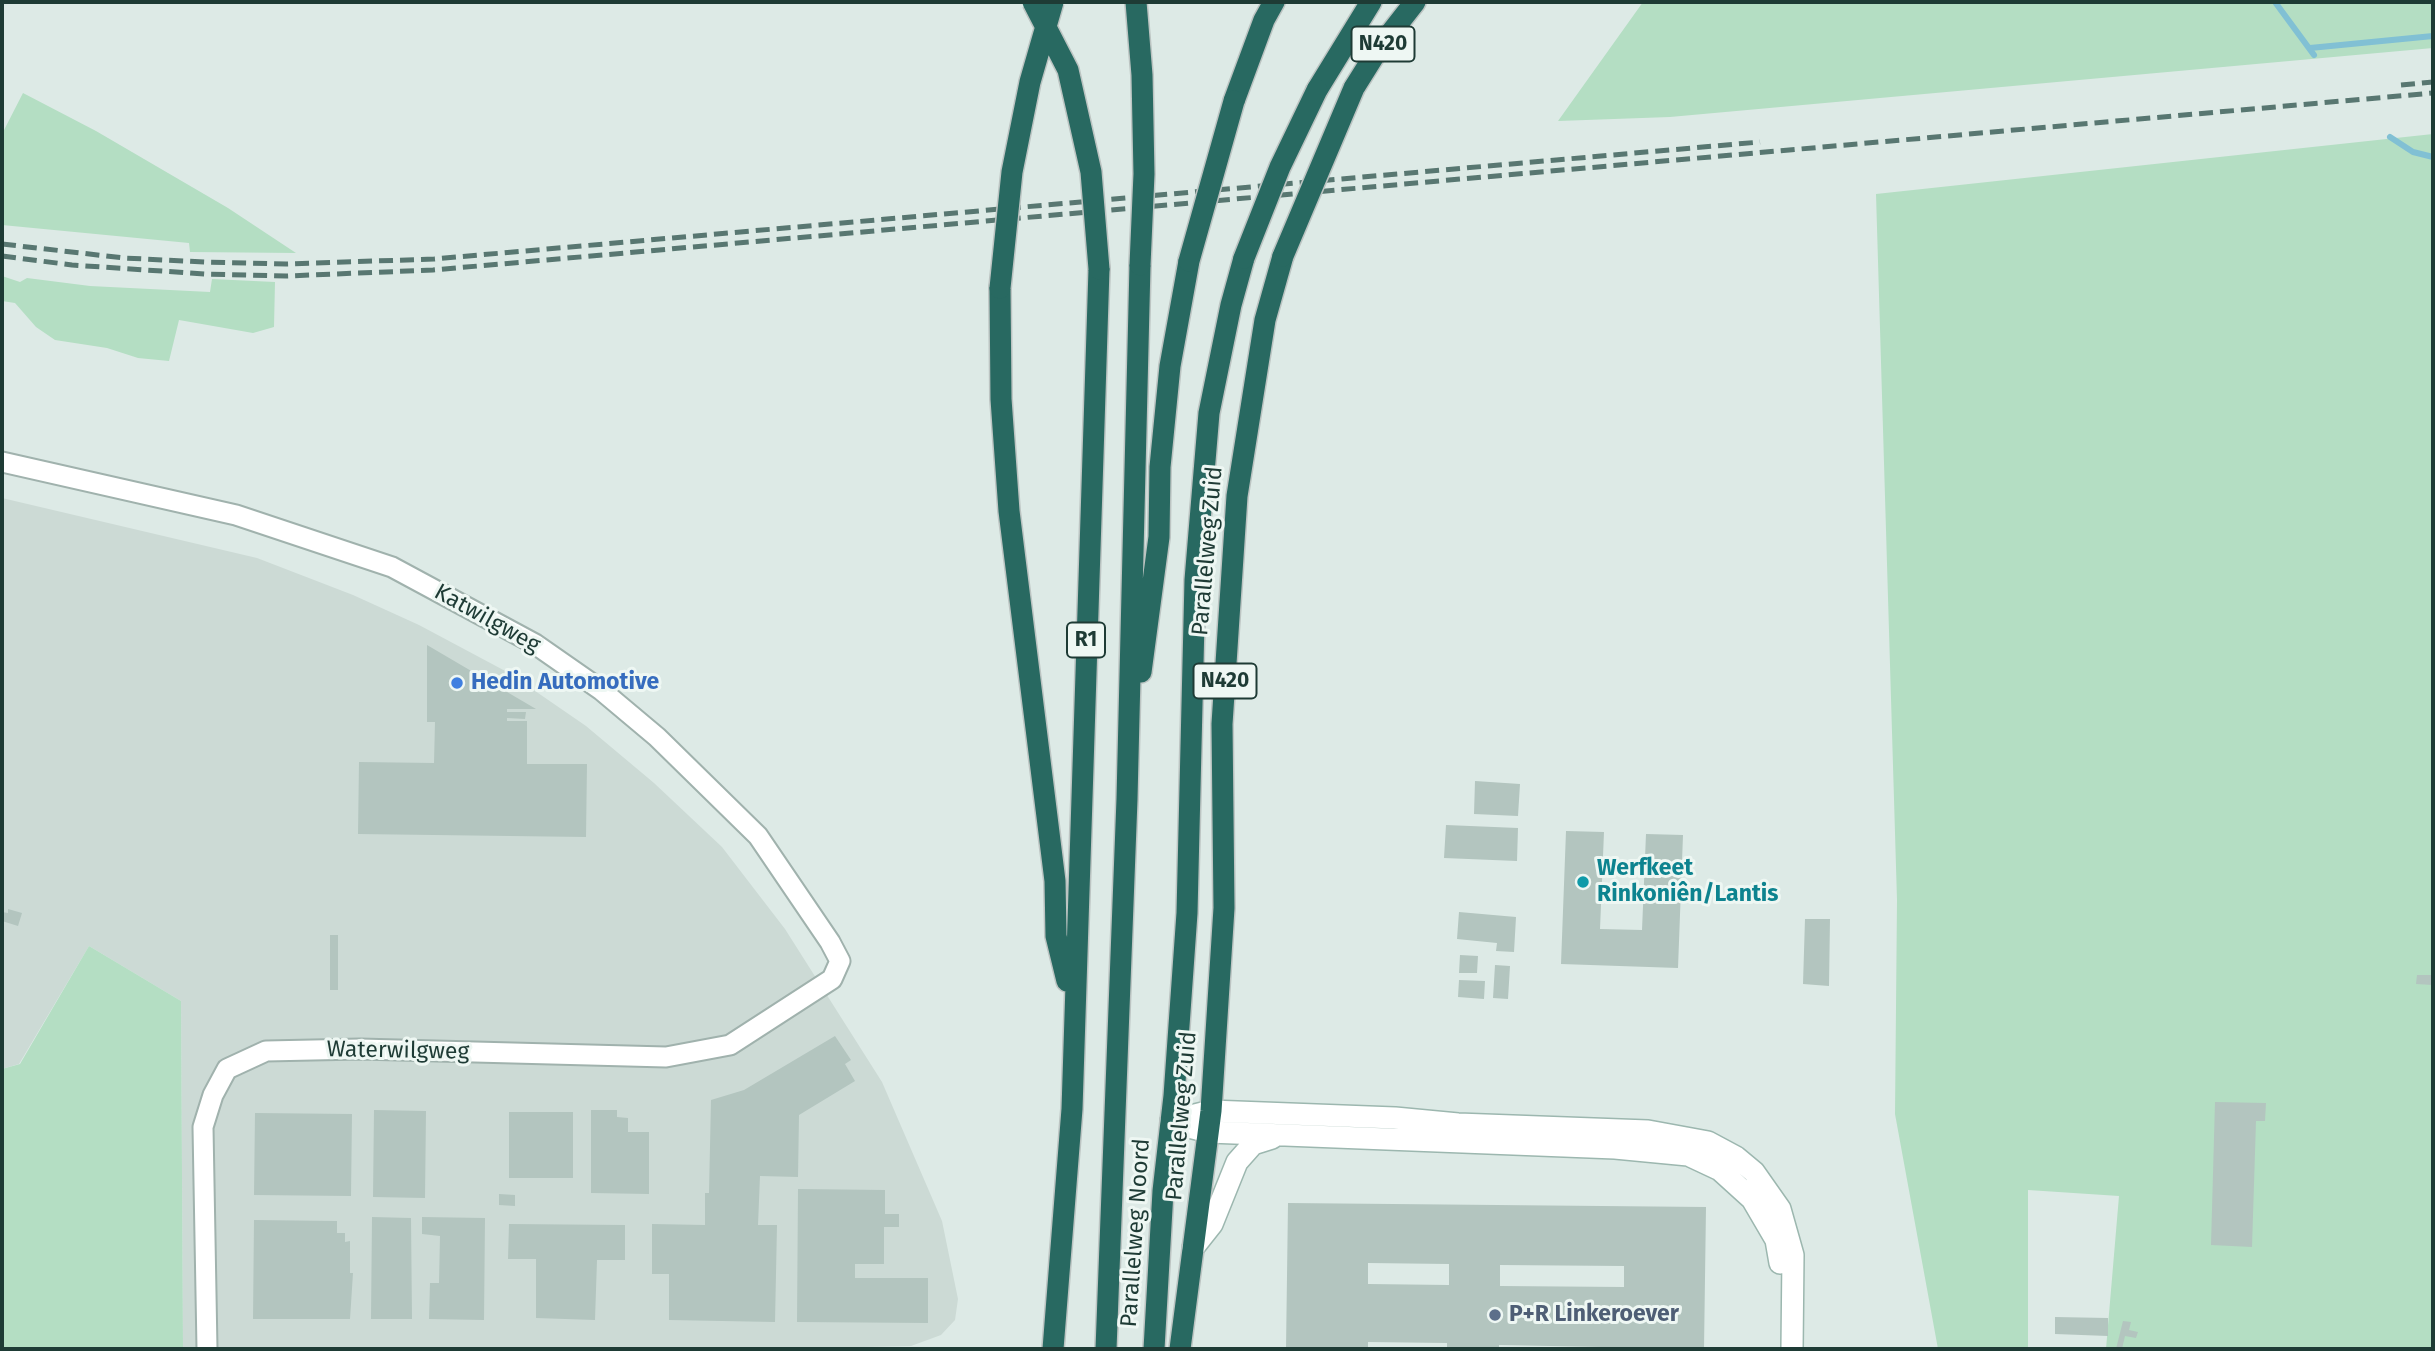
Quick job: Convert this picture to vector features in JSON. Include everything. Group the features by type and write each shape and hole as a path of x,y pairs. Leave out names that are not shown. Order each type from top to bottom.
{"highway":[{"name":"R1","path":"1033,2 1068,70 1091,172 1099,269 1072,1108 1053,1349"},
{"path":"1053,2 1030,82 1012,172 1000,288 1001,399 1009,511 1055,881 1056,936 1074,1010"},
{"name":"R1","path":"1106,1349 1127,799 1144,174 1142,75 1136,2"},
{"path":"1127,799 1159,537 1160,467 1170,366 1189,261 1234,101 1264,20 1274,2"},
{"name":"Parallelweg Zuid","path":"1171,1121 1187,913 1195,580 1209,413 1231,306 1244,258 1280,167 1317,90 1371,2"},
{"name":"Parallelweg Zuid","path":"1180,1349 1210,1122 1224,908 1222,724 1236,509 1247,417 1265,320 1283,256 1354,88 1379,48 1415,2"},
{"name":"Parallelweg Noord","path":"1154,1349 1163,1191 1171,1121"}],"main road":[{"path":"1171,1121 1648,1130 1708,1142 1736,1157 1754,1172 1780,1209 1793,1255 1792,1349"},
{"path":"1210,1122 1277,1136 1615,1148 1688,1155 1720,1170 1743,1188 1766,1219 1776,1240 1780,1261 1779,1349"},
{"path":"1193,1248 1212,1224 1237,1162 1253,1144 1277,1136"}],"street":[{"name":"Katwilgweg","path":"2,462 236,514 392,567 535,644 601,690 657,737 758,836 830,942 840,961 836,975"},
{"name":"Waterwilgweg","path":"207,1349 203,1127 213,1095 227,1069 266,1051 360,1049 666,1057 730,1045 836,975"}],"shaded area":[{"path":"2,498 257,558 353,595 419,625 509,673 586,726 654,783 722,847 785,929 882,1082 942,1221 958,1299 955,1320 941,1335 911,1346 770,1349 183,1349 181,1001 89,946 19,1064 2,1069"}],"green space":[{"path":"1643,2 2433,2 2433,48 1670,117 1558,121"},
{"path":"23,93 96,131 228,208 296,253 190,252 189,243 2,225 2,134"},
{"path":"2433,134 2433,1349 2106,1349 2119,1196 2028,1190 2028,1349 1938,1349 1895,1114 1897,900 1876,194"},
{"path":"2,276 20,282 27,278 90,286 210,292 212,279 275,282 274,327 253,333 179,320 169,361 138,358 107,348 55,340 36,327 15,303 2,301"},
{"path":"89,946 181,1001 183,1349 2,1349 2,1069 20,1064"}],"building":[{"path":"427,645 536,709 507,709 507,712 526,712 525,719 507,718 507,721 527,721 527,764 587,764 586,837 358,834 359,762 434,763 435,722 427,722"},
{"path":"1475,781 1520,784 1518,816 1474,814"},
{"path":"1446,825 1518,828 1517,861 1444,858"},
{"name":"Werfkeet Rinkoniên/Lantis","path":"1566,831 1604,832 1600,929 1642,930 1646,834 1683,835 1678,968 1561,964"},
{"path":"8,909 22,913 18,926 2,921 2,912 8,913"},
{"path":"1459,912 1516,917 1514,952 1496,951 1497,943 1457,939"},
{"path":"1805,919 1830,919 1829,986 1803,984"},
{"path":"330,935 338,935 338,990 330,990"},
{"path":"1460,955 1478,956 1477,973 1459,973"},
{"path":"1495,965 1510,966 1508,999 1493,998"},
{"path":"2417,975 2433,975 2433,985 2416,984"},
{"path":"1459,980 1485,981 1484,999 1458,997"},
{"path":"835,1036 851,1060 845,1064 855,1081 799,1115 798,1177 760,1176 758,1225 777,1225 775,1322 669,1320 669,1274 652,1274 652,1224 705,1225 705,1193 709,1193 711,1100 744,1090"},
{"path":"2215,1102 2266,1103 2265,1121 2256,1121 2252,1247 2211,1245"},
{"path":"374,1110 426,1111 425,1198 373,1197"},
{"path":"591,1110 617,1110 617,1117 628,1118 628,1132 649,1132 649,1194 591,1193"},
{"path":"509,1112 573,1112 573,1178 509,1178"},
{"path":"255,1113 352,1114 351,1196 254,1195"},
{"path":"798,1189 885,1190 885,1214 899,1214 899,1227 884,1227 884,1264 855,1264 855,1278 928,1278 928,1323 797,1322"},
{"path":"499,1194 515,1195 515,1206 499,1205"},
{"path":"1288,1203 1706,1207 1704,1349 1499,1345 1499,1349 1447,1349 1447,1343 1368,1342 1368,1349 1286,1349","holes":["1368,1263 1449,1264 1449,1285 1368,1284","1500,1265 1624,1266 1624,1287 1500,1286"]},
{"path":"372,1217 411,1218 412,1319 371,1319"},
{"path":"422,1217 485,1218 484,1320 429,1319 430,1283 439,1283 440,1236 422,1234"},
{"path":"254,1220 337,1221 337,1233 345,1233 345,1242 350,1241 350,1273 353,1273 350,1319 253,1319"},
{"path":"509,1224 625,1225 625,1260 597,1260 595,1320 536,1318 536,1259 508,1259"},
{"path":"2055,1317 2108,1318 2108,1336 2055,1334"},
{"path":"2123,1321 2131,1322 2129,1330 2138,1332 2136,1338 2125,1336 2122,1349 2116,1349"}],"waterway":[{"path":"2275,2 2314,55"},
{"path":"2310,48 2433,36"},
{"path":"2390,137 2413,152 2433,157"}],"railway":[{"path":"2401,85 2433,82"},
{"path":"2,256 72,265 205,274 286,276 433,270 2433,93"},
{"path":"2,244 124,258 205,262 286,264 434,259 1760,142"}],"place":[{"name":"Hedin Automotive","path":"457,683"},
{"name":"Werfkeet Rinkoniên/Lantis","path":"1583,882"},
{"name":"P+R Linkeroever","path":"1495,1315"}]}
